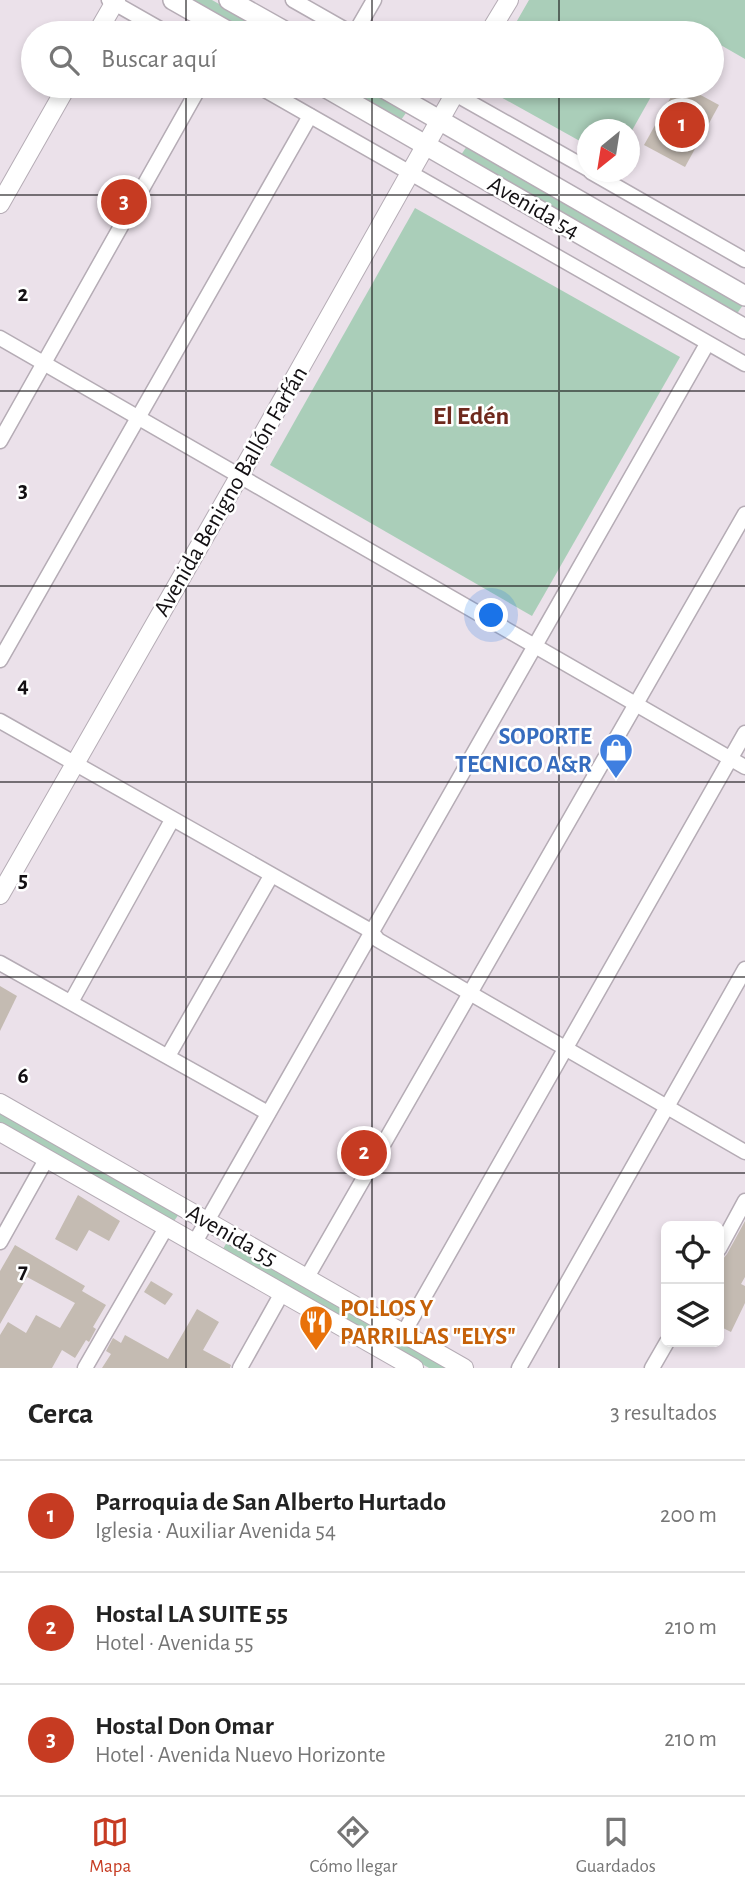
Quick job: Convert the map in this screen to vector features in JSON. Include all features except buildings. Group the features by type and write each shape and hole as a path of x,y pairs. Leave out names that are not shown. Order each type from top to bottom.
{"main road":[{"path":"173,0 210,21"},
{"path":"229,0 267,21"},
{"name":"Avenida 54","path":"344,98 745,328"},
{"name":"Avenida 54","path":"401,98 745,296"}],"street":[{"path":"293,0 331,21"},
{"path":"361,21 374,0"},
{"path":"496,21 509,0"},
{"path":"103,21 113,1 147,21"},
{"path":"0,204 61,98"},
{"path":"0,441 193,98"},
{"path":"279,98 745,364"},
{"name":"Avenida Benigno Ballón Farfán","path":"0,895 240,475 439,120 448,98"},
{"path":"469,98 577,163"},
{"path":"0,660 310,116"},
{"path":"610,182 745,260"},
{"path":"0,338 745,767"},
{"path":"195,1242 707,344"},
{"path":"306,1279 745,514"},
{"path":"0,721 371,931 378,940 745,1152"},
{"path":"403,1334 745,733"},
{"path":"71,1002 173,820"},
{"path":"168,1056 271,876"},
{"path":"0,963 268,1113"},
{"path":"519,1368 745,970"},
{"name":"Avenida 55","path":"0,1103 464,1368"},
{"name":"Avenida 55","path":"0,1132 195,1242 404,1365"},
{"path":"0,1242 47,1158"},
{"path":"724,1240 745,1201"},
{"path":"85,1368 167,1226"},
{"path":"240,1368 282,1293"},
{"path":"652,1368 664,1347"}],"green space":[{"path":"188,0 212,0 249,21 226,21"},
{"path":"529,0 745,0 745,59 724,47 724,21 517,21"},
{"path":"362,98 386,98 408,110 401,120"},
{"path":"503,98 650,98 638,119 577,119 577,139"},
{"path":"467,146 743,305 736,315 461,155"},
{"path":"415,208 680,357 532,616 270,465"},
{"path":"0,1113 179,1214 174,1221 0,1123"},
{"path":"227,1242 447,1368 429,1368 223,1249"}],"place":[{"name":"Parroquia de San Alberto Hurtado","path":"682,125"},
{"name":"Hostal Don Omar","path":"124,202"},
{"name":"SOPORTE TECNICO A&R","path":"616,780"},
{"name":"Hostal LA SUITE 55","path":"364,1153"},
{"name":"POLLOS Y PARRILLAS \"ELYS\"","path":"316,1352"}],"district":[{"name":"El Edén","path":"471,415"}]}
